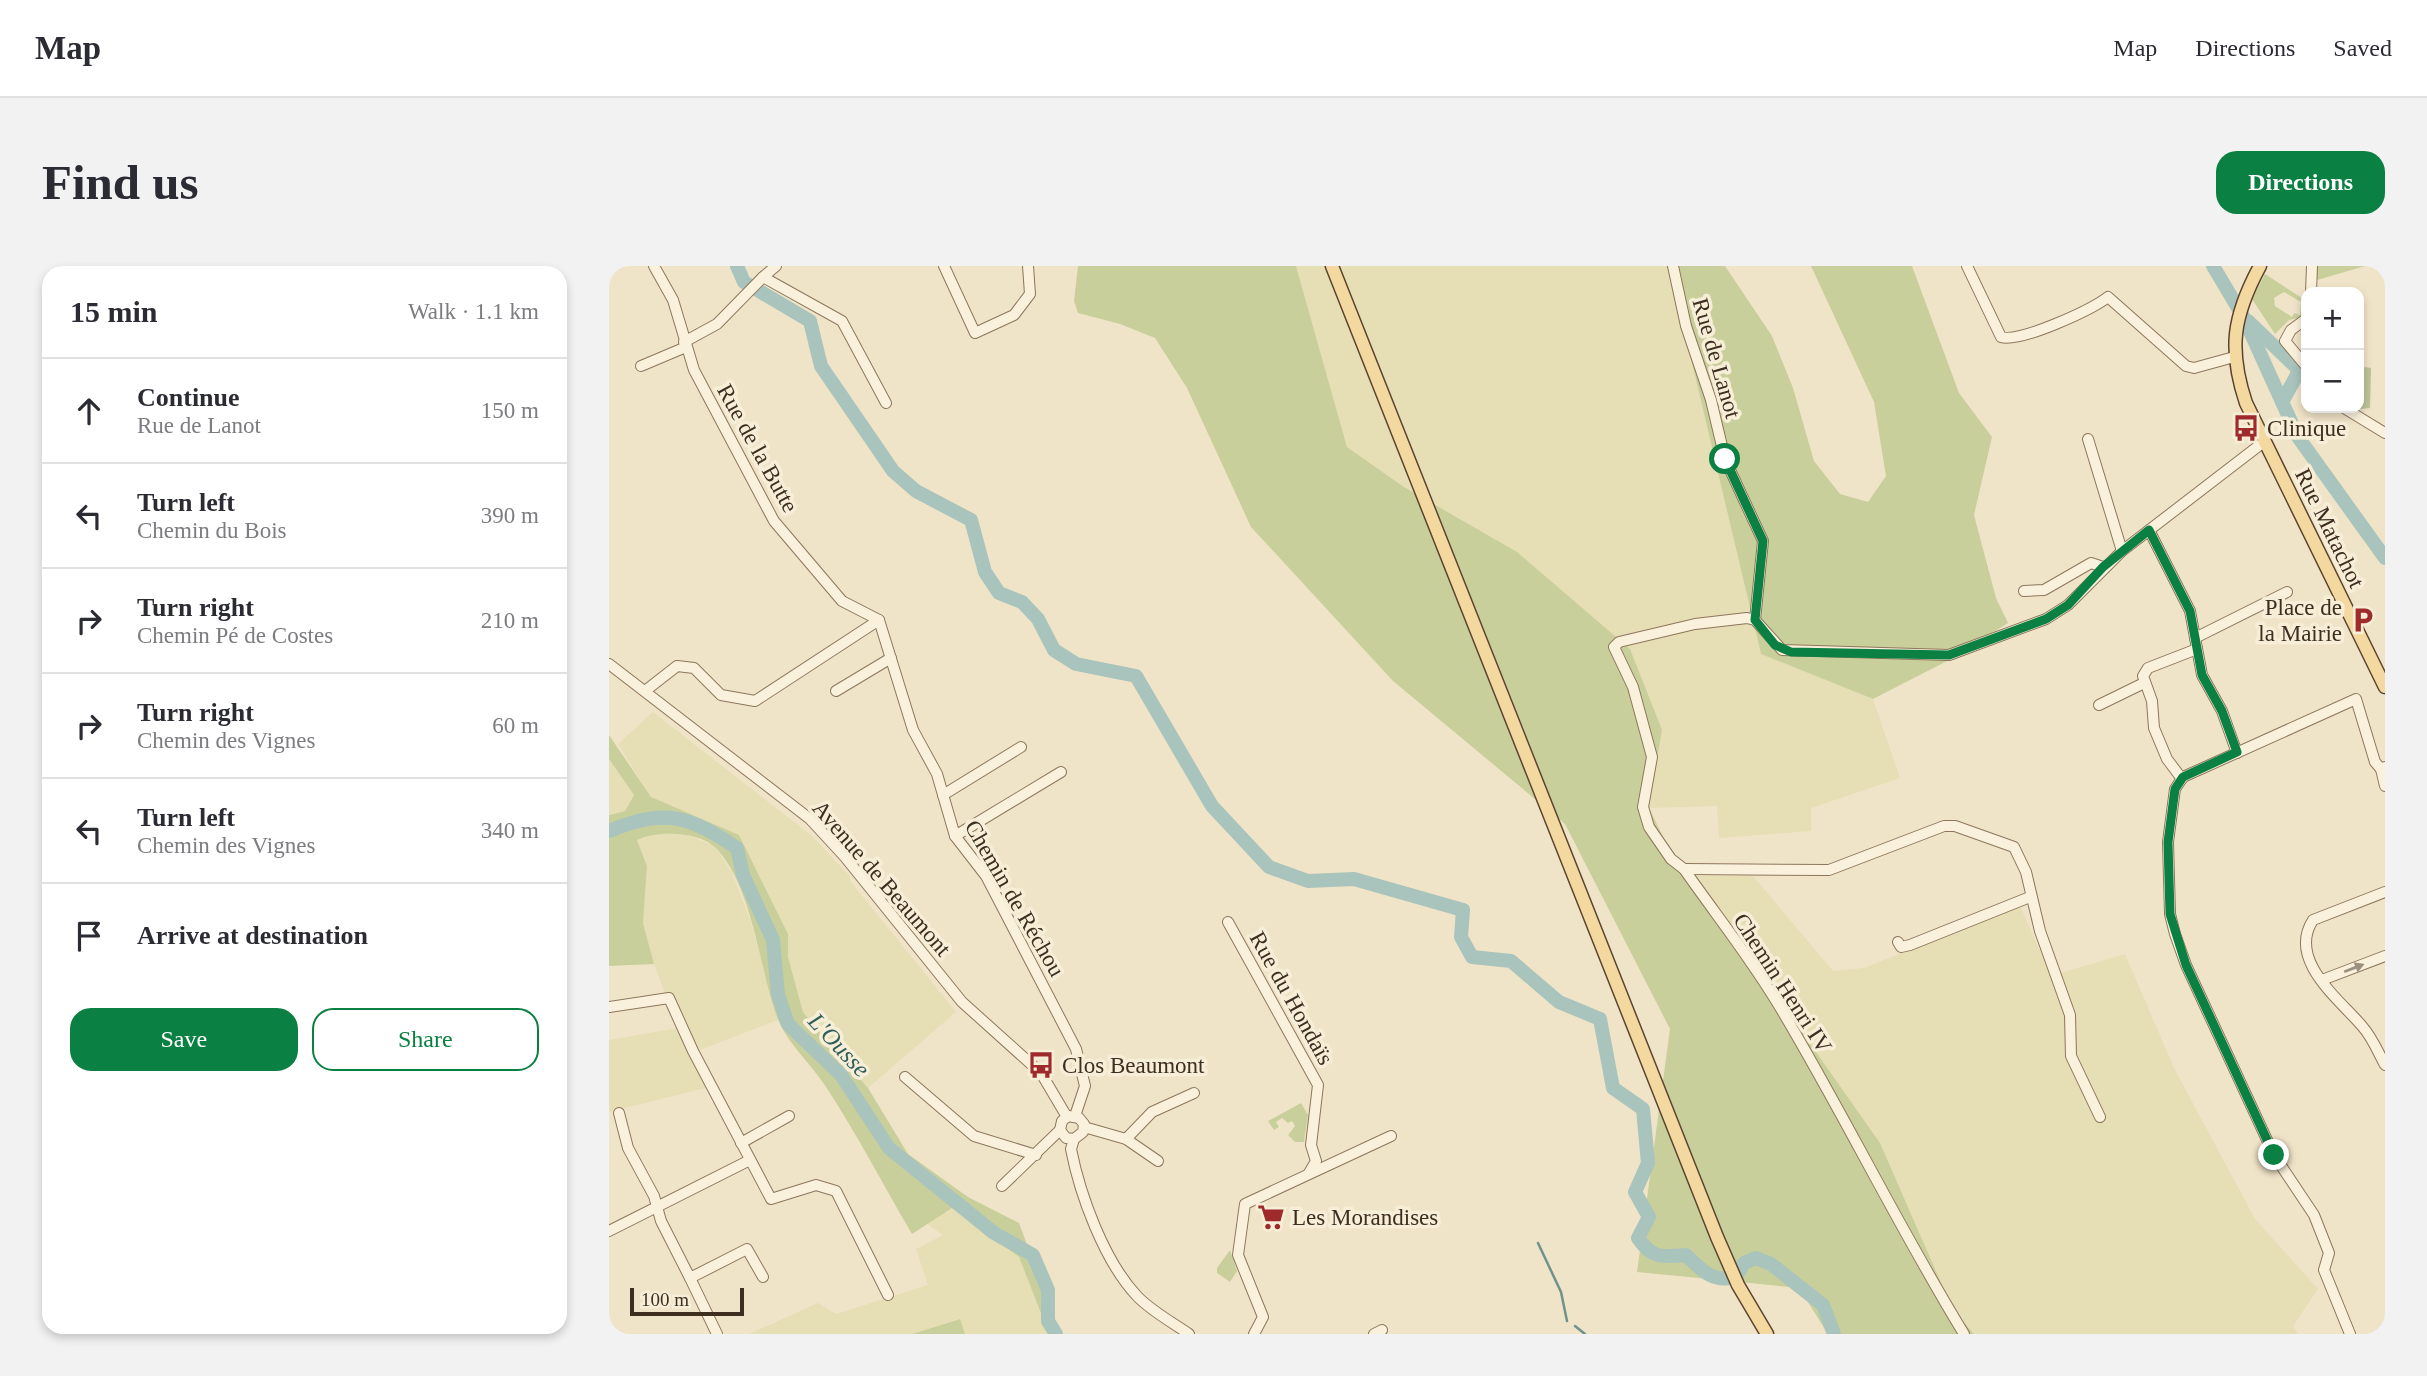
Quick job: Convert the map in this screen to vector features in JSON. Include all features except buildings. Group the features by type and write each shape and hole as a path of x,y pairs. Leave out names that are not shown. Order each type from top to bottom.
{"main road":[{"path":"1332,266 1730,1268 1767,1334"},
{"path":"1337,266 1574,865 1585,903"},
{"name":"Rue Matachot","path":"2260,266 2244,296 2237,318 2234,357 2246,403 2385,687"}],"street":[{"name":"Rue de la Butte","path":"654,266 673,300 694,370 774,521 842,601 876,618"},
{"path":"641,366 685,345 717,324 743,294 776,266"},
{"path":"944,266 975,333 1014,315 1031,295 1028,266"},
{"name":"Rue de Lanot","path":"1673,266 1686,326 1711,400 1725,459 1763,541 1755,620"},
{"path":"1966,266 1996,330 2007,338 2064,320 2108,298 2186,366 2194,368 2234,357"},
{"path":"2311,287 2312,266"},
{"path":"762,278 842,321 886,403"},
{"path":"2301,323 2291,330 2285,341 2301,360"},
{"path":"2352,413 2385,433"},
{"path":"2088,439 2122,551"},
{"path":"1755,620 1775,645 1791,652 1949,655 2046,619 2068,605 2103,567 2122,551 2265,441"},
{"path":"2149,530 2190,611 2202,675 2222,711 2237,752"},
{"path":"2024,591 2044,590 2091,563 2103,567"},
{"path":"2182,779 2167,759 2154,728 2152,701 2143,676 2148,668 2287,592"},
{"path":"646,691 677,666 694,668 721,695 755,701 876,618"},
{"name":"Chemin de Réchou","path":"876,618 913,730 937,774 955,836 986,876 1076,1049 1085,1086 1071,1116"},
{"name":"Chemin Henri IV","path":"1755,620 1730,618 1695,624 1619,642 1614,647 1633,687 1651,750 1643,807 1649,827 1671,859 1684,869 1780,1006 1836,1103 1910,1247 1963,1334"},
{"path":"836,691 891,658"},
{"name":"Avenue de Beaumont","path":"609,664 810,819 845,857 962,1002 1041,1073 1071,1116"},
{"path":"2099,705 2144,683"},
{"path":"2350,1334 2324,1270 2329,1253 2313,1215 2274,1155 2186,965 2170,914 2168,842 2173,801 2182,779 2356,699 2375,762 2383,768 2385,786"},
{"path":"943,795 1021,747"},
{"path":"955,836 1061,772"},
{"path":"1684,869 1829,870 1930,830 1955,826 2014,847 2026,872 2030,897 2070,1015 2071,1056 2100,1117"},
{"path":"2385,891 2313,920 2307,930 2310,966 2334,997 2365,1029 2385,1065"},
{"path":"1898,942 1901,947 1910,945 2030,897"},
{"name":"Rue du Hondaïs","path":"1228,922 1318,1085 1311,1146 1316,1161 1308,1173"},
{"path":"2322,980 2385,956"},
{"path":"609,1007 669,998 771,1199 816,1185 836,1191 888,1294"},
{"path":"905,1076 974,1136 1036,1155"},
{"path":"1126,1139 1153,1112 1194,1094"},
{"path":"619,1113 628,1148 654,1196 656,1209 717,1334"},
{"path":"741,1143 789,1116"},
{"path":"1002,1186 1060,1130 1062,1121 1071,1116 1084,1127 1126,1139 1158,1161"},
{"path":"1060,1130 1066,1138 1074,1139 1081,1136 1084,1127"},
{"path":"1254,1334 1263,1317 1238,1255 1245,1204 1391,1136"},
{"path":"1074,1139 1071,1149 1087,1210 1122,1275 1143,1302 1189,1334"},
{"path":"609,1232 750,1160"},
{"path":"690,1278 747,1249 763,1277"}],"shaded area":[{"path":"1296,266 1669,266 1761,654 1873,699 1900,778 1811,808 1811,831 1719,838 1717,806 1649,808 1662,730 1404,487 1347,447"},
{"path":"653,712 812,836 849,875 851,882 956,1012 868,1088 803,1012 788,957 788,934 739,835 651,798 618,744"},
{"path":"609,759 634,795 625,811 609,815"},
{"path":"650,833 687,835 715,846 732,873 751,922 778,1020 697,1051 714,1086 609,1112 609,1040 678,1028 654,964 643,923 647,866 637,840"},
{"path":"1692,876 1753,876 1833,971 1864,968 2020,906 2051,976 2125,954 2174,1068 2255,1219 2318,1289 2293,1326 2298,1334 1974,1334 1952,1308"},
{"path":"952,1208 1019,1257 1049,1334 965,1334 959,1319 912,1334 749,1334 818,1303 836,1314 928,1285 916,1249 943,1235 927,1224"}],"green space":[{"path":"1078,266 1296,266 1347,447 1404,487 1517,552 1630,649 1662,730 1649,808 1670,851 1692,876 1880,1143 1952,1308 1974,1334 1828,1334 1799,1288 1637,1272 1670,1029 1565,824 1393,681 1251,527 1187,388 1155,338 1120,324 1078,313 1074,301"},
{"path":"1669,266 1725,266 1772,336 1793,388 1814,461 1840,494 1868,502 1886,476 1874,402 1811,266 1912,266 1959,393 1992,437 1974,515 1996,598 2008,623 1951,659 1873,699 1761,654"},
{"path":"2316,266 2365,266 2314,281"},
{"path":"2265,274 2301,297 2301,302 2301,317 2289,320 2275,334 2252,299","holes":["2284,292 2301,302 2300,315 2294,313 2292,317 2275,306 2274,298"]},
{"path":"2364,367 2371,368 2370,408 2364,409"},
{"path":"609,735 651,797 739,835 788,934 788,957 803,1012 868,1088 908,1154 968,1197 1019,1223 1060,1334 1049,1334 1019,1257 952,1208 912,1234 837,1105 781,1026 739,885 729,866 710,843 678,834 655,835 637,840 647,866 643,923 654,964 609,966 609,815 625,811 634,795 609,759"},
{"path":"1301,1103 1308,1115 1304,1142 1295,1142 1288,1135 1295,1126 1292,1121 1288,1123 1282,1118 1276,1122 1279,1127 1274,1130 1268,1121"},
{"path":"1230,1250 1237,1271 1230,1282 1217,1273 1217,1268"},
{"path":"960,1319 965,1334 912,1334"}],"waterway":[{"path":"737,266 744,282 810,321 821,366 893,471 916,491 971,520 985,572 999,593 1022,602 1038,619 1054,650 1076,664 1136,676 1212,806 1269,867 1308,881 1354,879 1463,910 1461,937 1472,957 1511,961 1559,1002 1600,1019 1613,1088 1643,1109 1648,1163 1635,1192 1649,1217 1638,1238 1648,1250 1664,1256 1686,1255 1703,1271 1721,1278 1736,1277 1744,1263 1756,1258 1771,1264 1823,1305 1834,1334"},
{"path":"2213,266 2244,318 2298,437 2385,558"},
{"path":"2248,321 2296,367 2298,373 2282,402"},
{"name":"L'Ousse","path":"609,831 645,819 675,818 704,828 737,848 743,875 773,940 778,995 788,1024 841,1075 889,1148 994,1233 1033,1255 1048,1290 1048,1321 1056,1334"},
{"path":"1538,1243 1561,1292 1567,1321"},
{"path":"1575,1326 1585,1334"}],"place":[{"name":"Clinique","path":"2246,428"},
{"name":"Place de la Mairie","path":"2363,620"},
{"name":"Clos Beaumont","path":"1041,1065"},
{"name":"Les Morandises","path":"1271,1217"}],"route":[{"path":"1725,459 1763,541 1755,620 1775,645 1791,652 1949,655 2046,619 2068,605 2103,567 2149,530 2190,611 2202,675 2222,711 2237,752 2183,777 2175,789 2168,842 2170,914 2186,965 2274,1155"}]}
